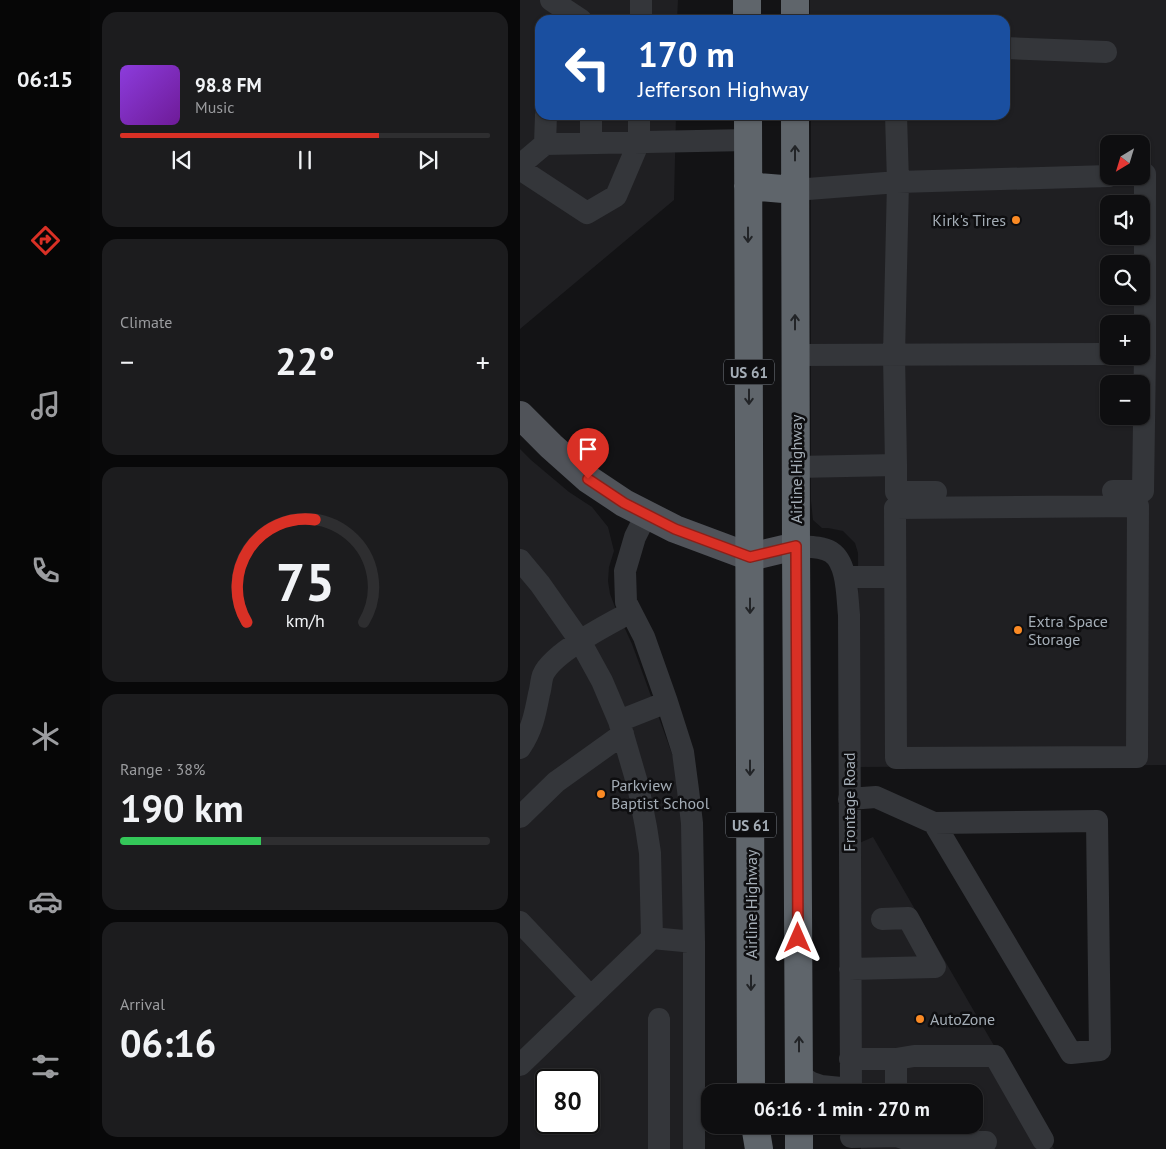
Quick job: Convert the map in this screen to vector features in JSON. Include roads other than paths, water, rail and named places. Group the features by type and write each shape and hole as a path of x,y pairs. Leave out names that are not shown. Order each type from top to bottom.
{"highway":[{"path":"747,0 747,15"},
{"path":"795,0 795,15"},
{"name":"Airline Highway","path":"795,120 799,1084"},
{"name":"Airline Highway","path":"748,127 751,1084"},
{"path":"748,186 795,190"},
{"path":"752,1149 753,1134"},
{"path":"755,1134 759,1149"}],"main road":[{"path":"520,415 550,446 588,479 624,503 675,529 750,557 796,546"}],"street":[{"path":"551,0 574,15"},
{"path":"641,0 641,15"},
{"path":"1010,48 1106,52"},
{"path":"545,144 546,120"},
{"path":"590,143 591,120"},
{"path":"520,169 587,213 616,196 639,142 639,120"},
{"path":"896,120 898,182 894,355 896,492 1143,491 1143,365"},
{"path":"520,165 545,144 639,142 748,127"},
{"path":"795,190 898,182 1100,176"},
{"path":"1143,315 1145,185"},
{"path":"795,355 1100,354"},
{"path":"796,467 896,465"},
{"path":"1138,506 1137,757 896,758 896,577 895,508 1138,506"},
{"path":"646,515 635,537 625,571 626,602 644,637 668,702 682,752 688,790 692,823 694,1139 659,1139 660,1019"},
{"name":"Frontage Road","path":"796,546 830,551 838,558 846,581 849,615 851,1084"},
{"path":"520,560 540,584 580,641 602,681 621,727 638,786 650,853 652,938 520,1065"},
{"path":"845,577 896,577"},
{"path":"520,748 533,724 543,674 551,662 603,626 631,612"},
{"path":"520,817 556,782 621,727 668,702"},
{"path":"849,799 876,797 934,823 1097,821 1100,1050 1071,1053 934,823"},
{"path":"850,969 935,967 908,918 882,919"},
{"path":"520,922 591,997"},
{"path":"652,938 694,942"},
{"path":"850,1059 896,1059 914,1056 995,1056 1043,1140"},
{"path":"896,1059 896,1084"},
{"path":"851,1137 871,1134"},
{"path":"903,1134 915,1142 986,1142"}],"place":[{"name":"Kirk's Tires","path":"1016,220"},
{"name":"Extra Space Storage","path":"1018,630"},
{"name":"Parkview Baptist School","path":"601,794"},
{"name":"AutoZone","path":"920,1019"}]}
